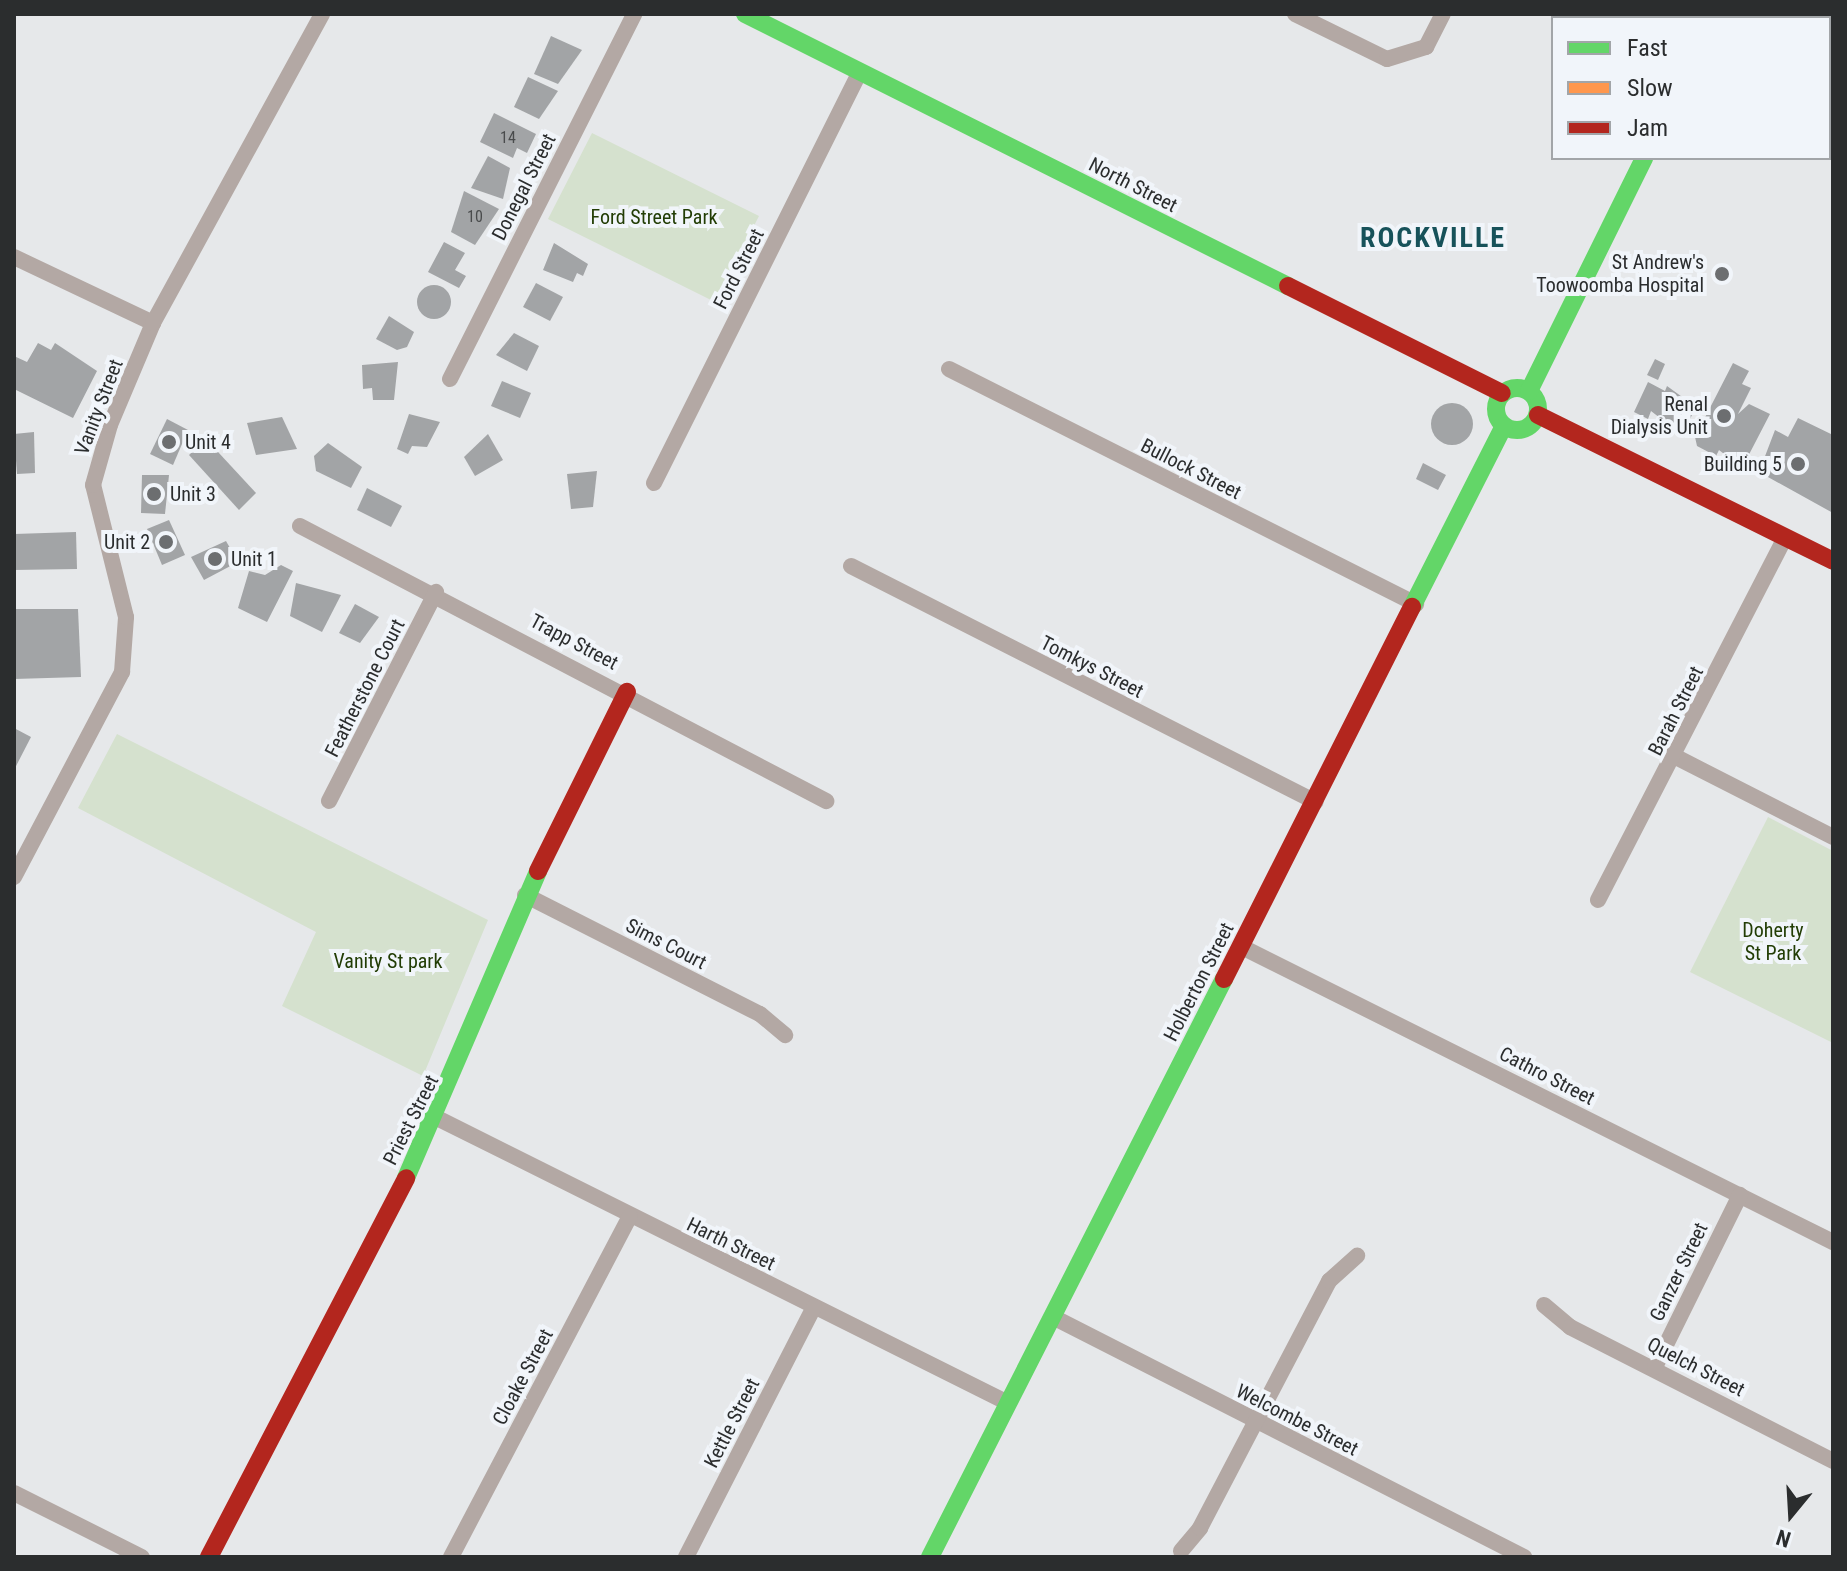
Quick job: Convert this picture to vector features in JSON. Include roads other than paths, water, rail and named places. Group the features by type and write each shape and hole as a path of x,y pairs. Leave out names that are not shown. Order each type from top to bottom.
{"street":[{"name":"Vanity Street","path":"14,877 122,672 126,617 93,485 153,323 322,14"},
{"name":"Donegal Street","path":"450,379 634,14"},
{"name":"North Street","path":"745,14 1502,393"},
{"path":"1295,14 1387,59 1426,47 1443,14"},
{"name":"Ford Street","path":"654,483 860,72"},
{"path":"1643,160 1529,391 1538,415 1833,561"},
{"path":"14,257 153,323"},
{"name":"Bullock Street","path":"949,369 1416,604"},
{"path":"1529,391 1502,393 1496,406 1504,426 1526,428 1538,415"},
{"name":"Holberton Street","path":"930,1557 1316,802 1504,426"},
{"name":"Trapp Street","path":"300,526 436,592 826,801"},
{"name":"Barah Street","path":"1598,900 1676,757 1785,537"},
{"name":"Tomkys Street","path":"851,566 1316,802"},
{"name":"Featherstone Court","path":"329,801 436,592"},
{"name":"Priest Street","path":"209,1557 437,1118 525,895 627,692"},
{"path":"1676,757 1833,837"},
{"name":"Sims Court","path":"525,895 760,1014 785,1035"},
{"name":"Cathro Street","path":"1242,947 1833,1242"},
{"name":"Harth Street","path":"437,1118 1008,1403"},
{"name":"Ganzer Street","path":"1655,1367 1740,1195"},
{"name":"Cloake Street","path":"451,1557 630,1216"},
{"path":"1181,1551 1256,1421 1329,1281 1357,1256"},
{"name":"Quelch Street","path":"1544,1305 1570,1327 1655,1367 1833,1461"},
{"name":"Kettle Street","path":"686,1557 814,1307"},
{"name":"Welcombe Street","path":"1053,1317 1524,1557"},
{"path":"14,1493 142,1557"}],"place":[{"name":"St Andrew's Toowoomba Hospital","path":"1722,274"},
{"name":"Renal Dialysis Unit","path":"1724,416"},
{"name":"Unit 4","path":"169,442"},
{"name":"Building 5","path":"1798,464"},
{"name":"Unit 3","path":"154,494"},
{"name":"Unit 2","path":"166,542"},
{"name":"Unit 1","path":"215,559"}],"district":[{"name":"ROCKVILLE","path":"1433,238"}],"park label":[{"name":"Ford Street Park","path":"654,217"},
{"name":"Doherty St Park","path":"1773,942"},
{"name":"Vanity St park","path":"388,961"}]}
